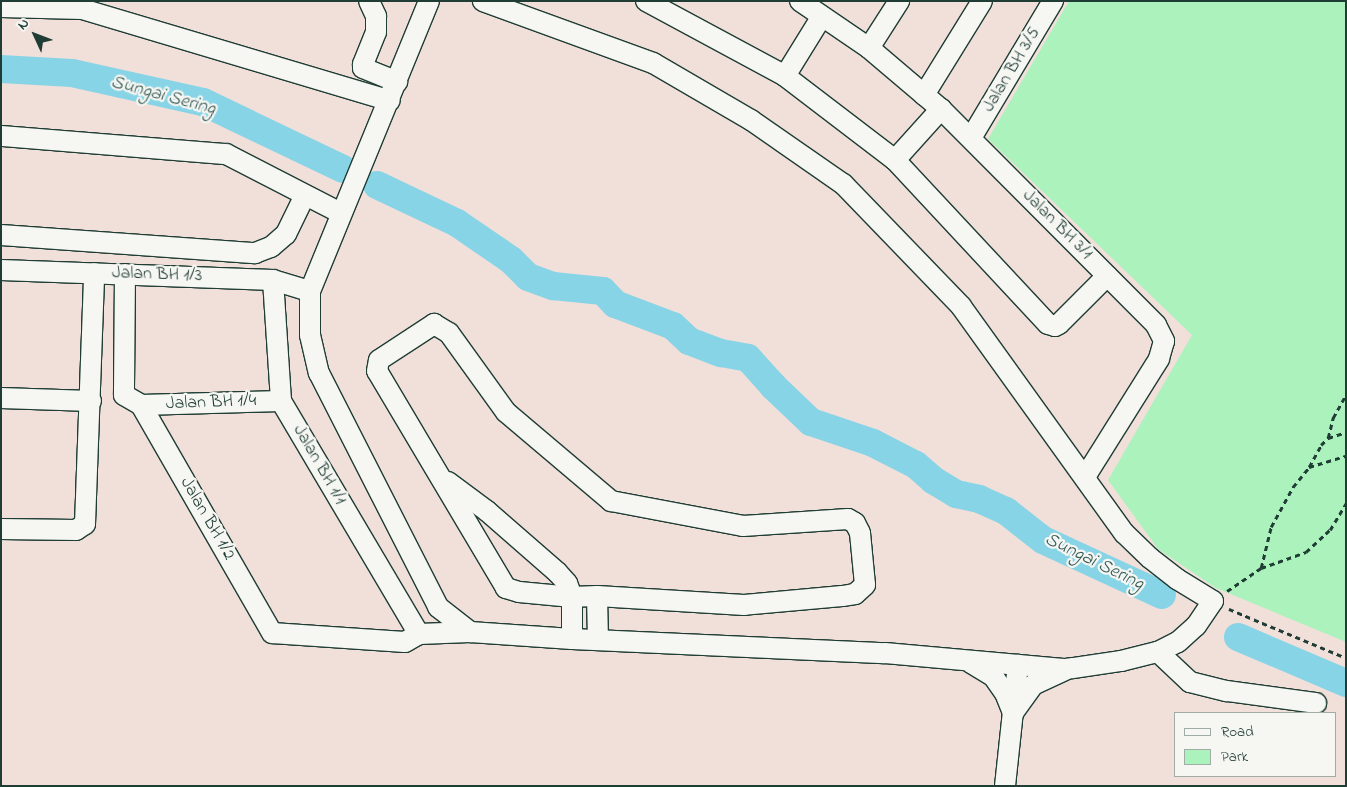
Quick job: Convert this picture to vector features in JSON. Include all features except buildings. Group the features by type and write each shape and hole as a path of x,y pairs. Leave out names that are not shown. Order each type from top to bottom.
{"street":[{"path":"370,1 376,16 376,32 363,68 397,82"},
{"path":"429,1 390,101 341,213 310,291 310,335 319,373 438,607 470,632"},
{"path":"419,634 470,632 963,659 1066,669 1121,661 1158,652 1178,642 1196,626 1213,601 1177,579 1124,533 1085,476 961,306 843,184 751,120 653,63 483,1"},
{"path":"646,1 785,76 895,160 1048,324 1059,324 1107,276"},
{"name":"Jalan BH 3/1","path":"800,1 869,48 941,109 1156,325 1164,341 1159,359 1085,476"},
{"path":"869,48 899,1"},
{"path":"924,95 982,1"},
{"name":"Jalan BH 3/5","path":"971,138 1053,1"},
{"path":"1,7 82,9 390,101"},
{"path":"785,76 822,16"},
{"path":"895,160 941,109"},
{"path":"1,136 226,154 341,213"},
{"path":"1,235 255,254 271,247 286,234 305,195"},
{"name":"Jalan BH 1/3","path":"1,270 273,280 310,291"},
{"path":"1,528 76,530 85,524 91,401 94,273"},
{"name":"Jalan BH 1/2","path":"125,274 124,395 141,405 272,633 405,642 419,634"},
{"name":"Jalan BH 1/1","path":"273,280 281,401 419,634"},
{"path":"434,324 449,333 506,412 610,501 743,526 848,519 855,523 860,533 864,585 855,594 744,604 597,596 572,597 519,592 506,588 442,477 377,371 379,360 434,324"},
{"path":"1,398 91,401"},
{"name":"Jalan BH 1/4","path":"141,405 281,401"},
{"path":"442,477 487,511 567,583 572,597 572,639"},
{"path":"597,596 598,640"},
{"path":"1158,652 1190,682 1226,691 1316,703"},
{"path":"963,659 993,676 1005,693 1013,713"},
{"path":"1005,786 1018,665"},
{"path":"1013,713 1033,685 1066,669"}],"path":[{"path":"1328,438 1332,418 1346,395"},
{"path":"1261,568 1271,527 1293,487 1309,467 1321,445 1328,438 1346,432"},
{"path":"1309,467 1346,456"},
{"path":"1213,601 1261,568 1306,552 1330,530 1346,503"},
{"path":"1213,601 1346,658"}],"green space":[{"path":"1069,1 1346,1 1346,642 1216,588 1158,549 1108,480 1192,335 988,139"}],"waterway":[{"name":"Sungai Sering","path":"1,69 72,73 203,102 343,169"},
{"name":"Sungai Sering","path":"377,185 457,223 511,260 528,277 553,286 603,291 615,304 673,326 689,341 721,353 748,358 773,386 811,422 873,443 916,465 933,480 956,494 979,499 1006,511 1043,540 1162,595"},
{"name":"Sungai Sering","path":"1238,637 1346,683"}]}
